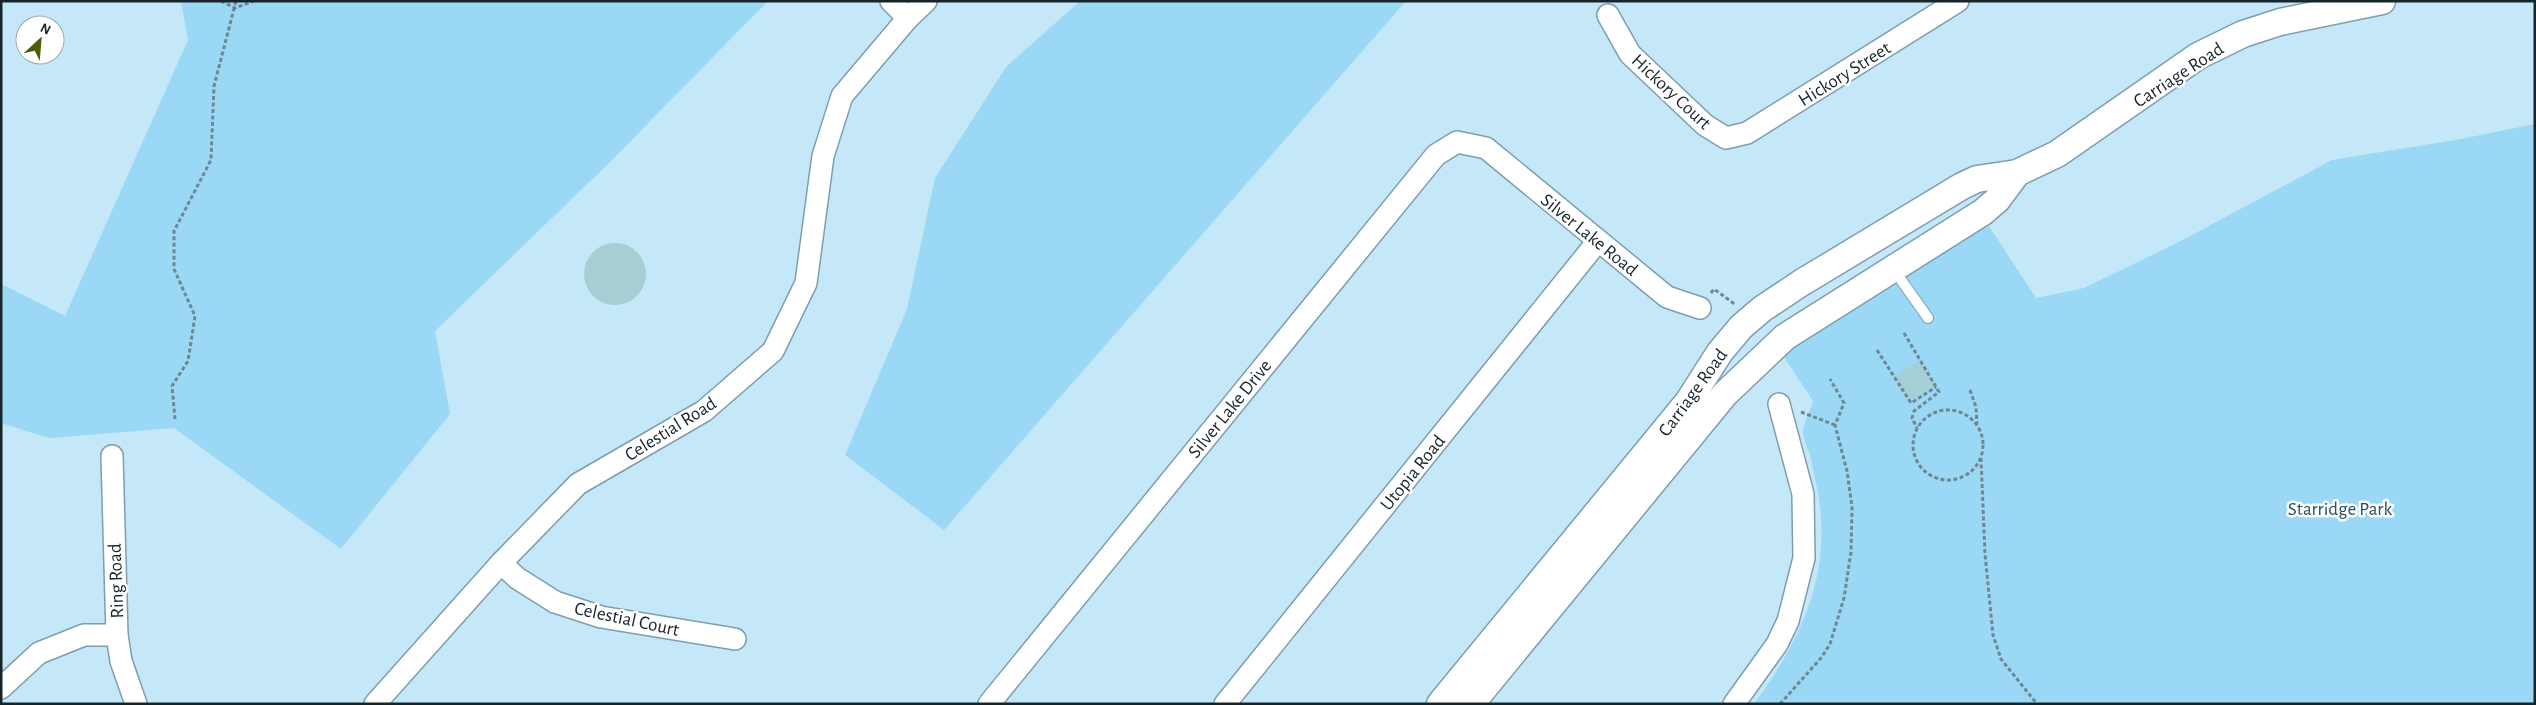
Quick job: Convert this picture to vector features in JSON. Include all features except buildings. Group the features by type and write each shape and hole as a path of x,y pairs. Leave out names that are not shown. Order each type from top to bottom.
{"street":[{"path":"891,1 908,18"},
{"name":"Celestial Road","path":"375,704 501,563 578,484 704,411 773,351 806,283 823,156 842,96 908,18 926,1"},
{"name":"Hickory Street","path":"1726,138 1747,133 1958,1"},
{"name":"Carriage Road","path":"1471,704 1685,423 1720,352 1741,327 1762,309 1801,283 1970,182 1996,175 2017,173 2057,154 2198,56 2244,34 2280,22 2382,1"},
{"name":"Hickory Court","path":"1608,15 1630,54 1706,125 1726,138"},
{"name":"Silver Lake Drive","path":"988,704 1436,155 1457,142 1486,148"},
{"name":"Silver Lake Road","path":"1486,148 1667,297 1700,308"},
{"name":"Carriage Road","path":"1440,704 1685,423 1725,394 1784,337 1983,212 2001,195 2017,173"},
{"path":"1874,240 1894,269"},
{"name":"Utopia Road","path":"1225,704 1598,241"},
{"path":"1734,704 1777,644 1788,622 1804,558 1803,494 1779,404"},
{"name":"Ring Road","path":"112,456 116,634 121,660 136,704"},
{"name":"Celestial Court","path":"501,563 517,578 560,603 601,616 735,639"},
{"path":"1,688 39,654 84,635 116,634"}],"lane":[{"path":"1894,269 1928,318"}],"path":[{"path":"221,1 235,8 254,1"},
{"path":"175,419 172,386 188,362 194,316 174,269 174,231 211,160 214,86 236,1"},
{"path":"1700,308 1714,289 1742,310"},
{"path":"1904,333 1939,392 1916,408 1912,415 1917,428"},
{"path":"1877,350 1911,403 1936,387"},
{"path":"1780,704 1830,644 1844,598 1852,552 1852,507 1848,471 1835,425 1844,403 1830,379"},
{"path":"1970,390 1976,406 1977,425"},
{"path":"1981,458 1975,468 1955,479 1943,480 1932,476 1923,469 1916,459 1913,448 1917,428 1926,417 1936,411 1947,409 1959,411 1969,416 1977,425 1982,435 1984,446 1981,458 1985,554 1993,635 2001,659 2037,704"},
{"path":"1806,414 1835,425"}],"green space":[{"path":"181,1 768,1 611,161 435,331 450,414 341,549 174,428 49,438 1,423 1,284 65,316 188,40"},
{"path":"1080,1 1406,1 944,530 845,455 907,309 935,178 1006,67"},
{"name":"Starridge Park","path":"2535,124 2535,704 1754,704 1770,682 1796,636 1806,612 1820,562 1822,535 1820,507 1810,455 1803,434 1813,401 1782,354 1987,223 2036,298 2084,288 2177,243 2332,160 2461,139"}]}
